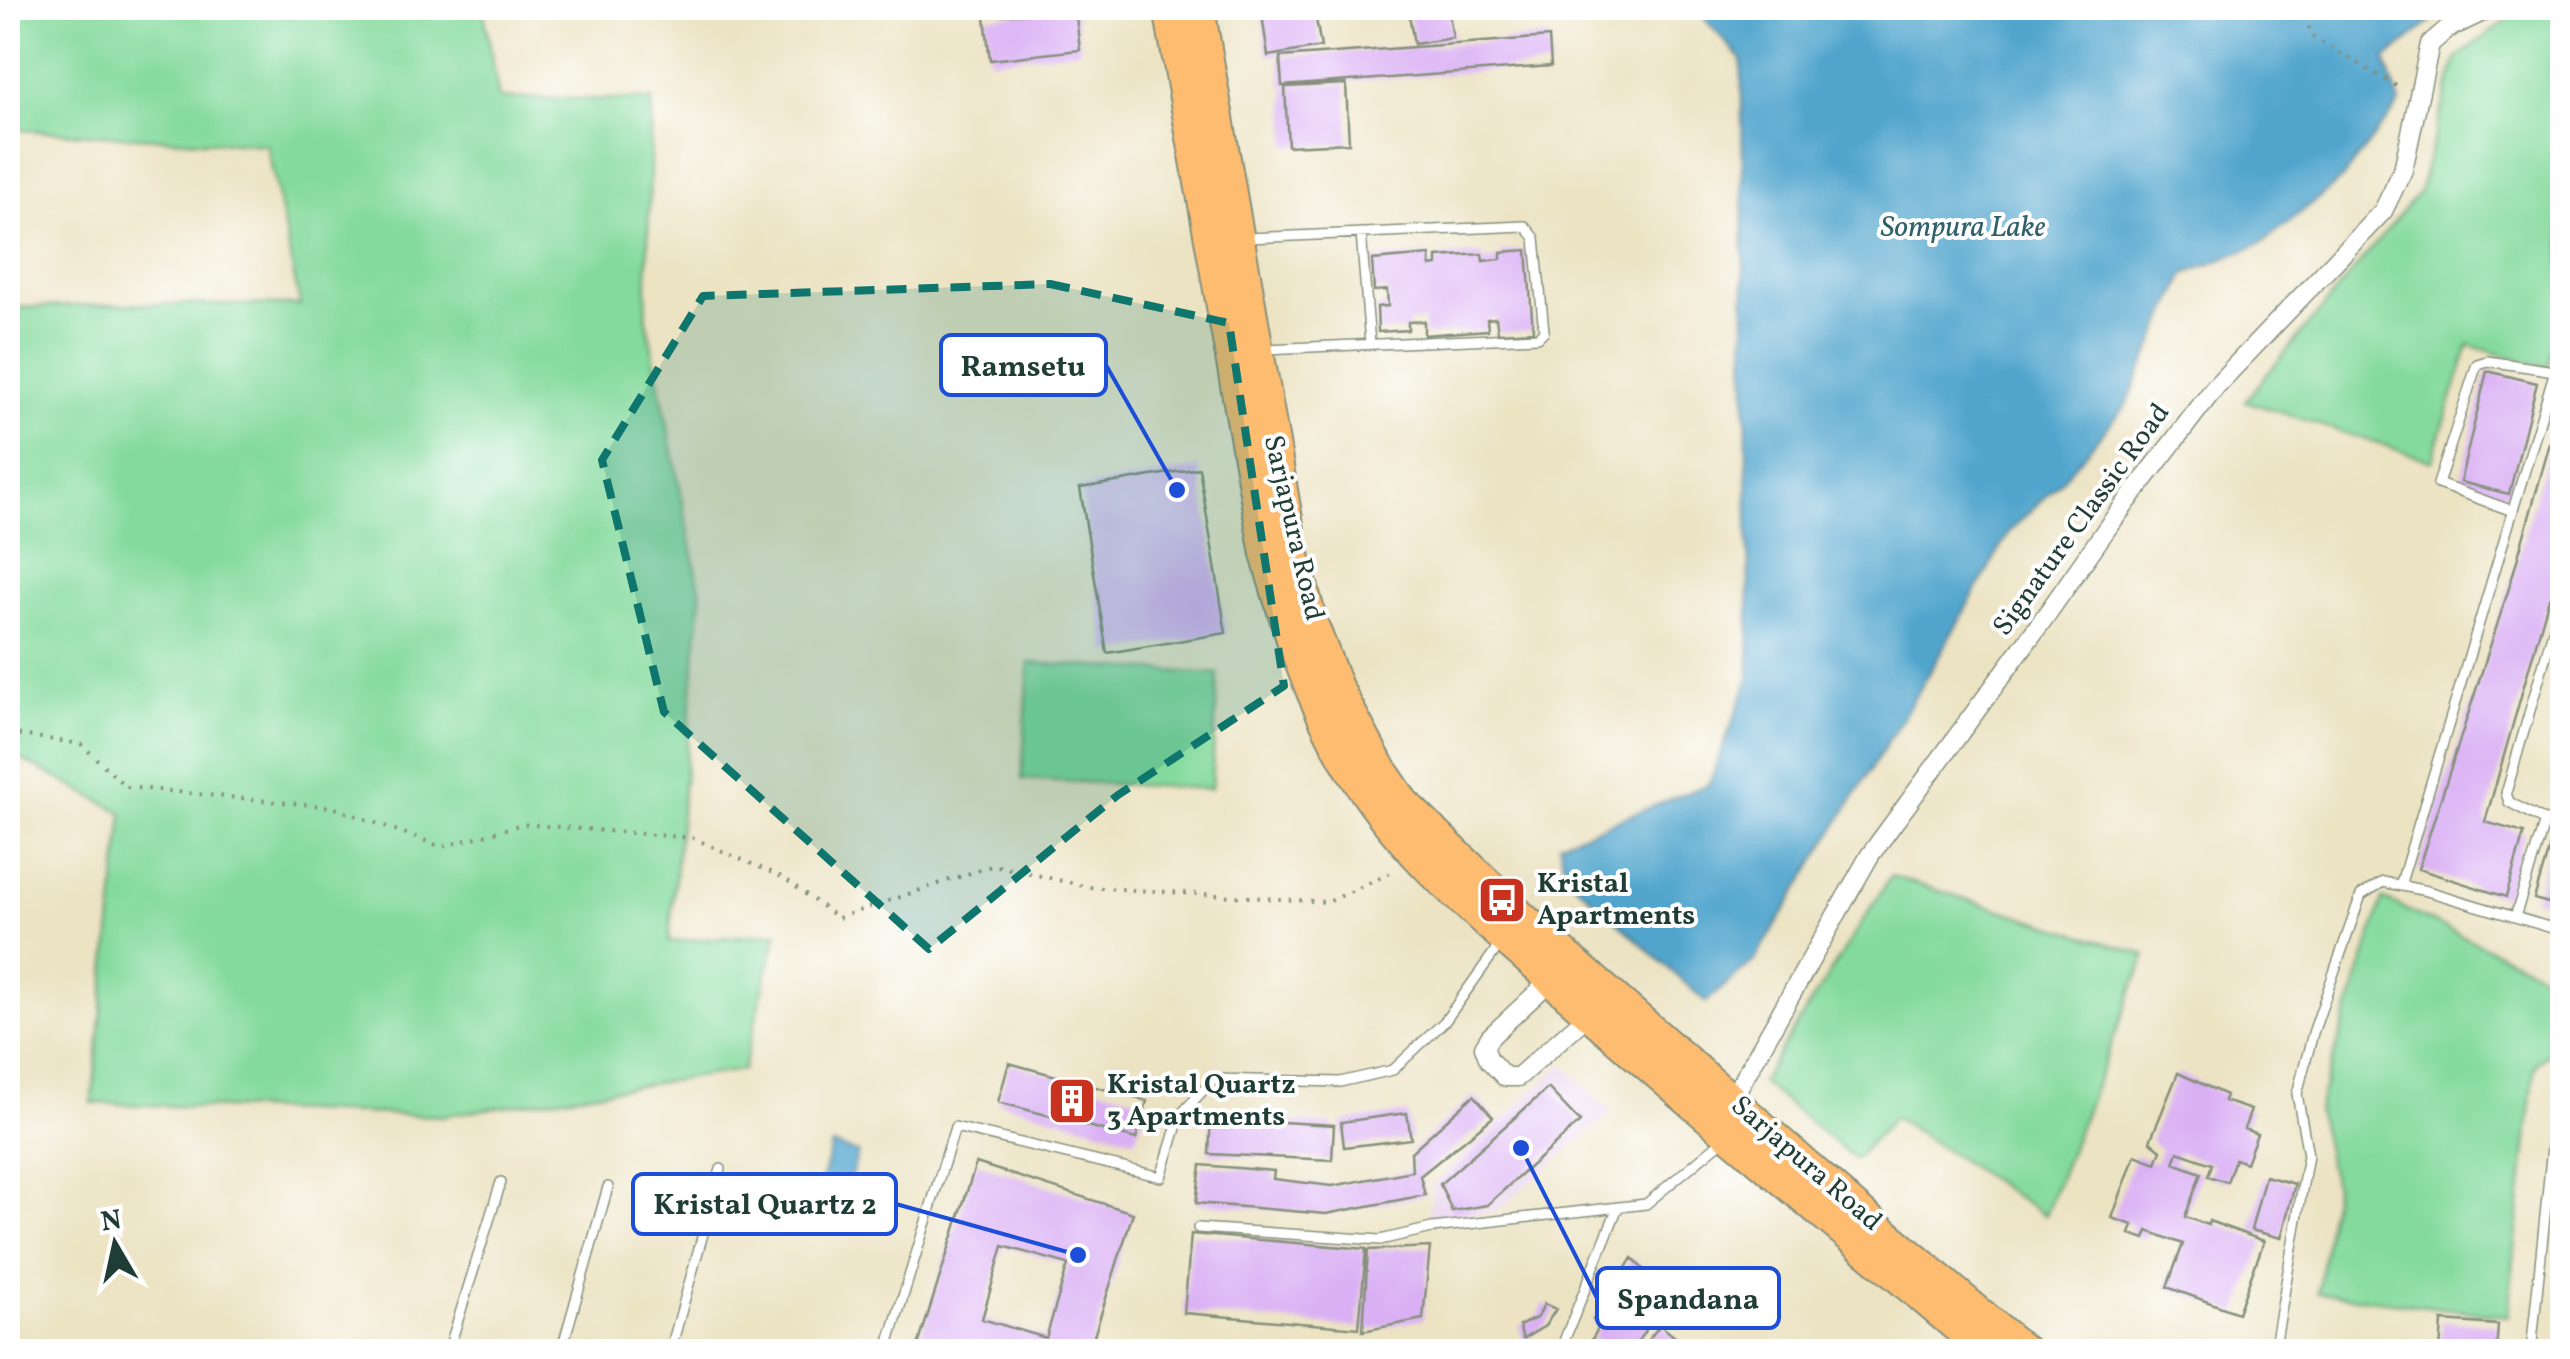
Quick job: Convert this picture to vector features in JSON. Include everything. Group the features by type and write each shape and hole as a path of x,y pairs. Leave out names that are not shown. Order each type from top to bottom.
{"main road":[{"name":"Sarjapura Road","path":"1169,8 1211,160 1239,239 1292,548 1312,622 1337,687 1379,766 1404,804 1513,927 1551,980 1588,1015 1729,1135 1859,1226 2026,1352"},
{"name":"Sarjapura Road","path":"1199,8 1211,160 1266,554 1288,631 1312,692 1352,772 1420,860 1513,927 1732,1099 1986,1352"}],"street":[{"name":"Signature Classic Road","path":"1732,1099 1870,855 2110,524 2216,386 2383,211 2403,170 2430,44 2447,30 2492,8"},
{"path":"1551,980 1490,1037 1484,1048 1505,1077 1518,1077 1588,1015"}],"lane":[{"path":"1239,239 1525,226 1535,238 1544,331 1538,338 1257,350"},
{"path":"1362,233 1370,344"},
{"path":"2400,886 2562,347"},
{"path":"2514,510 2438,484 2477,364 2487,361 2555,371"},
{"path":"2562,600 2506,792 2510,802 2545,822 2562,820"},
{"path":"2515,917 2545,822"},
{"path":"2274,1352 2308,1155 2296,1094 2362,895 2383,882 2562,931"},
{"path":"886,1352 955,1127 1160,1177 1180,1115 1214,1080 1340,1082 1393,1070 1444,1021 1513,927"},
{"path":"2531,1352 2562,1077"},
{"path":"1198,1228 1380,1240 1432,1228 1646,1204 1729,1135"},
{"path":"670,1352 721,1169"},
{"path":"448,1352 500,1182"},
{"path":"561,1352 608,1187"},
{"path":"1560,1351 1618,1208"},
{"path":"1545,1352 1583,1352"}],"path":[{"path":"8,13 17,8"},
{"path":"2299,8 2314,38 2417,98"},
{"path":"8,733 81,744 126,788 332,807 442,847 522,824 692,838 784,878 838,918 994,864 1088,887 1328,902 1420,860"}],"highlighted area":[{"path":"1050,284 1229,323 1284,686 1118,795 929,949 664,712 602,460 703,296"}],"shaded area":[{"path":"1562,1064 1612,1112 1498,1210 1428,1220 1433,1185"}],"green space":[{"path":"8,8 483,8 499,98 652,100 646,316 701,595 669,942 777,933 743,1070 440,1116 92,1103 123,813 8,752 8,308 300,305 267,145 8,129"},
{"path":"2522,8 2562,8 2562,308 2547,368 2469,345 2432,461 2245,401 2419,192 2456,59"},
{"path":"1029,663 1218,674 1211,789 1022,779"},
{"path":"1891,876 2146,955 2045,1215 1894,1117 1855,1159 1761,1082"},
{"path":"2383,899 2562,983 2562,1042 2535,1065 2508,1316 2318,1293 2334,1186 2317,1111"}],"water":[{"name":"Sompura Lake","path":"1695,8 2447,8 2385,60 2400,103 2340,181 2261,244 2185,274 2125,407 2059,483 2010,531 1924,682 1755,960 1706,1002 1566,875 1559,843 1709,784 1750,677 1741,59"},
{"path":"832,1145 858,1153 842,1206 816,1198"}],"building":[{"path":"1075,8 1080,50 990,60 985,17"},
{"path":"1261,8 1314,8 1321,47 1268,56"},
{"path":"1408,8 1448,8 1453,38 1414,44"},
{"path":"1549,37 1551,66 1282,86 1280,57"},
{"path":"1346,84 1349,143 1288,146 1285,87"},
{"path":"1527,250 1533,331 1498,333 1496,318 1487,319 1488,330 1424,335 1424,321 1408,322 1408,330 1378,332 1377,307 1388,306 1387,290 1374,291 1372,260 1430,255 1430,266 1437,265 1437,257 1482,254 1483,261 1501,259 1501,252"},
{"path":"2487,371 2537,383 2509,494 2460,482"},
{"path":"2561,404 2561,601 2549,598 2485,822 2524,833 2506,897 2418,869 2510,585"},
{"path":"1199,468 1226,633 1107,653 1080,488"},
{"path":"2555,829 2562,832 2562,907 2534,899"},
{"name":"Kristal Quartz 3 Apartments","path":"1009,1063 1147,1101 1136,1139 998,1102"},
{"path":"2178,1073 2226,1095 2224,1101 2251,1110 2244,1129 2257,1134 2246,1163 2235,1159 2227,1182 2208,1176 2212,1164 2178,1152 2174,1163 2201,1173 2185,1217 2208,1225 2209,1221 2264,1241 2238,1313 2167,1287 2183,1244 2148,1231 2145,1239 2130,1234 2133,1225 2112,1218 2135,1155 2156,1163 2161,1150 2150,1141"},
{"path":"1548,1088 1580,1122 1487,1205 1452,1211 1440,1184"},
{"path":"1474,1095 1493,1117 1420,1176 1425,1195 1326,1214 1196,1203 1201,1165 1274,1171 1273,1179 1332,1186 1412,1171 1411,1152"},
{"path":"1407,1113 1411,1139 1344,1147 1341,1122"},
{"path":"1211,1118 1334,1125 1332,1160 1209,1154"},
{"path":"976,1163 1133,1213 1089,1352 916,1352","holes":["1003,1246 1068,1264 1046,1338 982,1319"]},
{"path":"2265,1176 2295,1184 2281,1238 2251,1230"},
{"path":"1191,1234 1366,1249 1359,1328 1184,1313"},
{"path":"1430,1247 1423,1319 1363,1331 1368,1250"},
{"path":"1632,1258 1670,1296 1630,1352 1614,1352 1592,1339 1599,1327 1593,1320"},
{"path":"1544,1304 1556,1309 1545,1326 1523,1339 1519,1326 1538,1317"},
{"path":"2442,1321 2498,1325 2496,1352 2440,1352"},
{"path":"1660,1325 1694,1352 1639,1352"}],"place":[{"name":"Ramsetu","path":"1177,490"},
{"name":"Kristal Apartments","path":"1502,900"},
{"name":"Kristal Quartz 3 Apartments","path":"1072,1101"},
{"name":"Spandana","path":"1521,1148"},
{"name":"Kristal Quartz 2","path":"1078,1255"}]}
